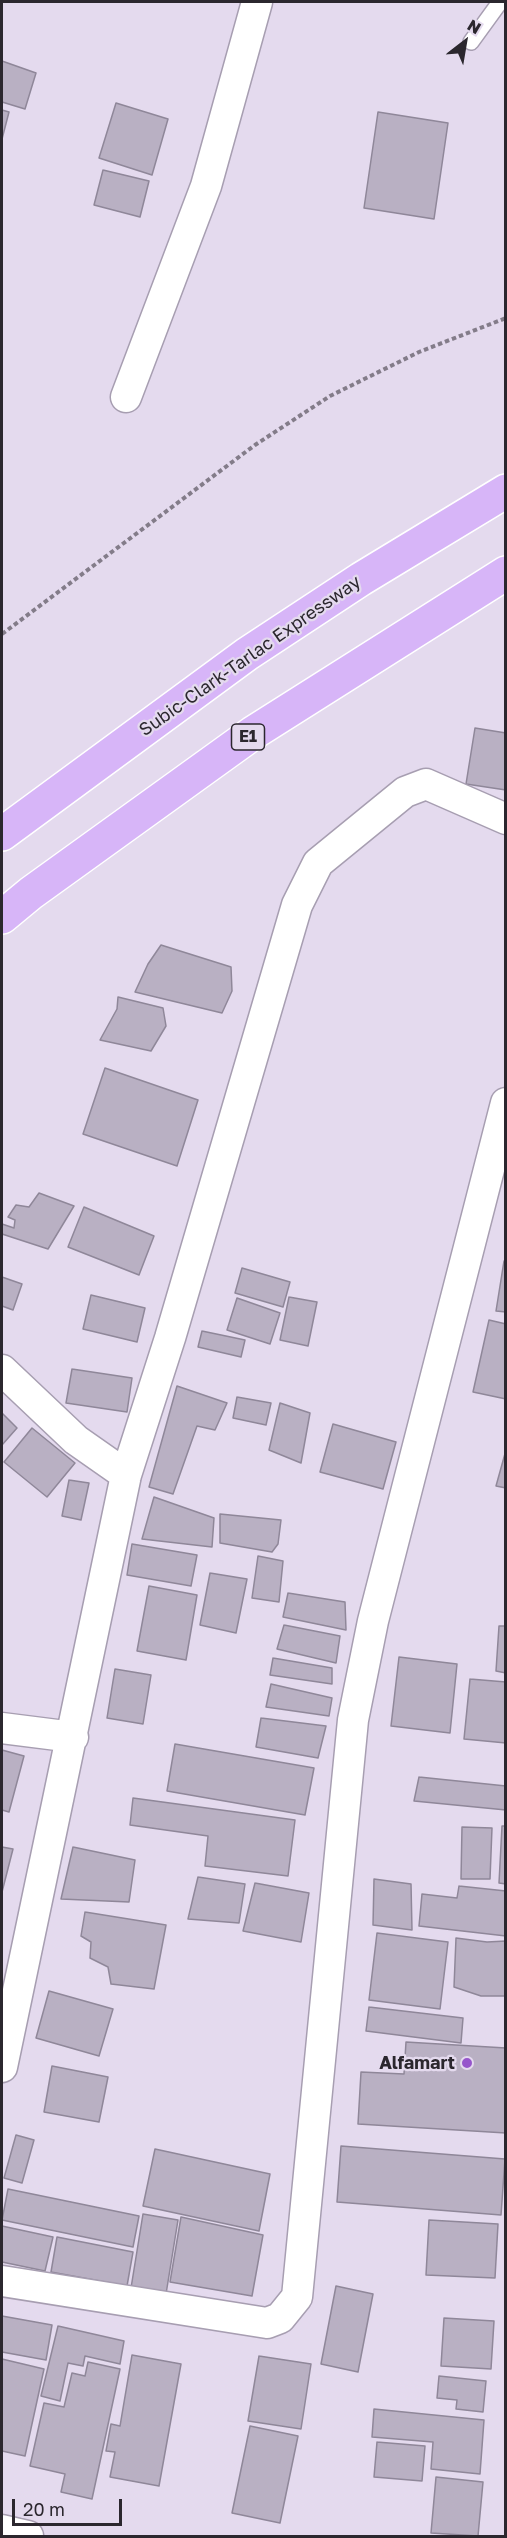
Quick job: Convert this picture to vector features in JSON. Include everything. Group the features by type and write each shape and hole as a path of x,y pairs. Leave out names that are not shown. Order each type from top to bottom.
{"highway":[{"name":"Subic-Clark-Tarlac Expressway","path":"2,834 248,654 361,579 506,490"},
{"name":"E1","path":"2,917 31,893 253,733 506,573"}],"street":[{"path":"126,397 206,186 257,2"},
{"path":"2,2067 73,1737 126,1475 170,1338 297,905 318,863 405,792 426,784 506,819"},
{"path":"2,2282 267,2323 280,2318 297,2297 353,1720 373,1621 506,1103"},
{"path":"2,1370 76,1440 126,1475"},
{"path":"2,1728 73,1737"},
{"path":"2,2530 28,2536"}],"lane":[{"path":"471,42 500,2"}],"path":[{"path":"2,634 255,445 330,396 419,352 506,318"}],"building":[{"path":"2,61 36,73 25,109 2,102"},
{"path":"116,103 168,119 152,175 99,158"},
{"path":"2,110 9,112 2,139"},
{"path":"378,112 448,123 434,219 364,208"},
{"path":"103,170 149,181 140,217 94,205"},
{"path":"475,728 506,733 506,790 466,784"},
{"path":"161,945 231,967 232,991 222,1013 135,992 148,964"},
{"path":"118,997 163,1008 166,1026 151,1051 100,1040 117,1009"},
{"path":"105,1068 198,1100 177,1166 83,1134"},
{"path":"39,1193 74,1206 48,1249 2,1234 2,1224 14,1228 15,1220 8,1217 16,1205 29,1207"},
{"path":"84,1207 154,1236 139,1275 68,1247"},
{"path":"504,1261 506,1261 506,1312 496,1311"},
{"path":"242,1268 290,1282 283,1307 235,1293"},
{"path":"2,1277 22,1284 13,1310 2,1306"},
{"path":"91,1295 145,1308 137,1342 83,1329"},
{"path":"289,1297 317,1302 308,1346 280,1340"},
{"path":"237,1298 280,1313 270,1344 227,1330"},
{"path":"489,1320 506,1324 506,1399 473,1392"},
{"path":"202,1331 245,1340 241,1357 198,1347"},
{"path":"72,1369 132,1378 127,1412 66,1403"},
{"path":"177,1386 227,1403 215,1430 197,1426 173,1494 149,1487"},
{"path":"237,1397 271,1403 266,1425 233,1418"},
{"path":"280,1403 310,1413 301,1463 269,1450"},
{"path":"2,1413 17,1428 2,1445"},
{"path":"333,1424 396,1442 383,1489 320,1472"},
{"path":"32,1428 75,1463 47,1497 4,1462"},
{"path":"506,1450 506,1488 496,1486"},
{"path":"69,1480 89,1483 81,1520 62,1516"},
{"path":"154,1497 214,1518 212,1547 142,1539"},
{"path":"220,1514 281,1520 278,1544 272,1552 220,1543"},
{"path":"132,1544 197,1555 191,1586 127,1575"},
{"path":"258,1556 283,1561 279,1602 252,1598"},
{"path":"210,1573 247,1579 236,1633 200,1625"},
{"path":"149,1586 197,1595 186,1660 137,1651"},
{"path":"288,1593 345,1602 346,1630 283,1617"},
{"path":"284,1625 340,1636 336,1663 277,1649"},
{"path":"499,1626 506,1626 506,1673 496,1671"},
{"path":"399,1657 457,1664 450,1733 391,1726"},
{"path":"273,1658 332,1668 332,1684 270,1675"},
{"path":"115,1669 151,1675 143,1724 107,1718"},
{"path":"470,1679 506,1682 506,1743 464,1739"},
{"path":"271,1684 332,1698 329,1716 266,1707"},
{"path":"261,1718 326,1726 318,1758 256,1747"},
{"path":"175,1744 314,1768 305,1815 167,1791"},
{"path":"2,1750 24,1756 9,1812 2,1810"},
{"path":"419,1777 506,1786 506,1810 414,1801"},
{"path":"133,1798 295,1820 288,1876 205,1866 208,1836 130,1825"},
{"path":"502,1826 506,1826 506,1884 499,1883"},
{"path":"462,1827 492,1828 490,1879 461,1879"},
{"path":"2,1847 13,1849 2,1892"},
{"path":"73,1847 135,1860 129,1902 61,1899"},
{"path":"198,1877 245,1884 239,1923 188,1919"},
{"path":"374,1879 411,1884 412,1930 373,1925"},
{"path":"255,1883 309,1893 301,1942 243,1931"},
{"path":"459,1886 506,1891 506,1936 419,1926 422,1894 457,1898"},
{"path":"85,1912 166,1925 154,1989 111,1984 108,1967 90,1958 91,1942 81,1936"},
{"path":"377,1933 448,1942 440,2009 369,2000"},
{"path":"456,1938 487,1942 506,1941 506,1996 481,1996 454,1987"},
{"path":"49,1991 113,2009 99,2056 36,2038"},
{"path":"369,2007 463,2018 461,2043 366,2031"},
{"path":"406,2042 506,2048 506,2133 358,2124 361,2072 404,2074"},
{"path":"52,2066 108,2077 99,2122 44,2112"},
{"path":"16,2135 34,2140 22,2183 4,2178"},
{"path":"341,2146 505,2159 501,2215 337,2202"},
{"path":"155,2149 270,2174 259,2231 143,2206"},
{"path":"8,2189 139,2216 133,2247 2,2220"},
{"path":"143,2214 178,2220 166,2294 131,2288"},
{"path":"181,2217 263,2235 252,2296 170,2282"},
{"path":"429,2220 498,2224 495,2278 426,2275"},
{"path":"2,2226 53,2237 45,2271 2,2262"},
{"path":"57,2237 133,2252 127,2286 51,2272"},
{"path":"336,2286 373,2294 358,2372 321,2364"},
{"path":"2,2316 52,2325 46,2360 2,2352"},
{"path":"444,2318 494,2321 491,2369 441,2366"},
{"path":"58,2326 124,2341 120,2364 85,2356 83,2366 68,2363 60,2401 41,2396"},
{"path":"132,2355 181,2364 159,2486 110,2477 115,2452 106,2451 111,2424 120,2426"},
{"path":"259,2356 311,2364 301,2429 248,2421"},
{"path":"2,2359 44,2369 25,2456 2,2451"},
{"path":"88,2362 120,2369 92,2499 61,2492 65,2474 30,2466 44,2403 64,2407 72,2373 85,2376"},
{"path":"439,2376 486,2381 483,2412 456,2409 457,2400 437,2398"},
{"path":"374,2409 484,2420 480,2474 431,2469 433,2442 372,2437"},
{"path":"250,2426 298,2436 280,2523 232,2513"},
{"path":"377,2442 425,2446 422,2481 374,2477"},
{"path":"436,2477 483,2482 478,2536 431,2533"}],"place":[{"name":"Alfamart","path":"467,2063"}]}
